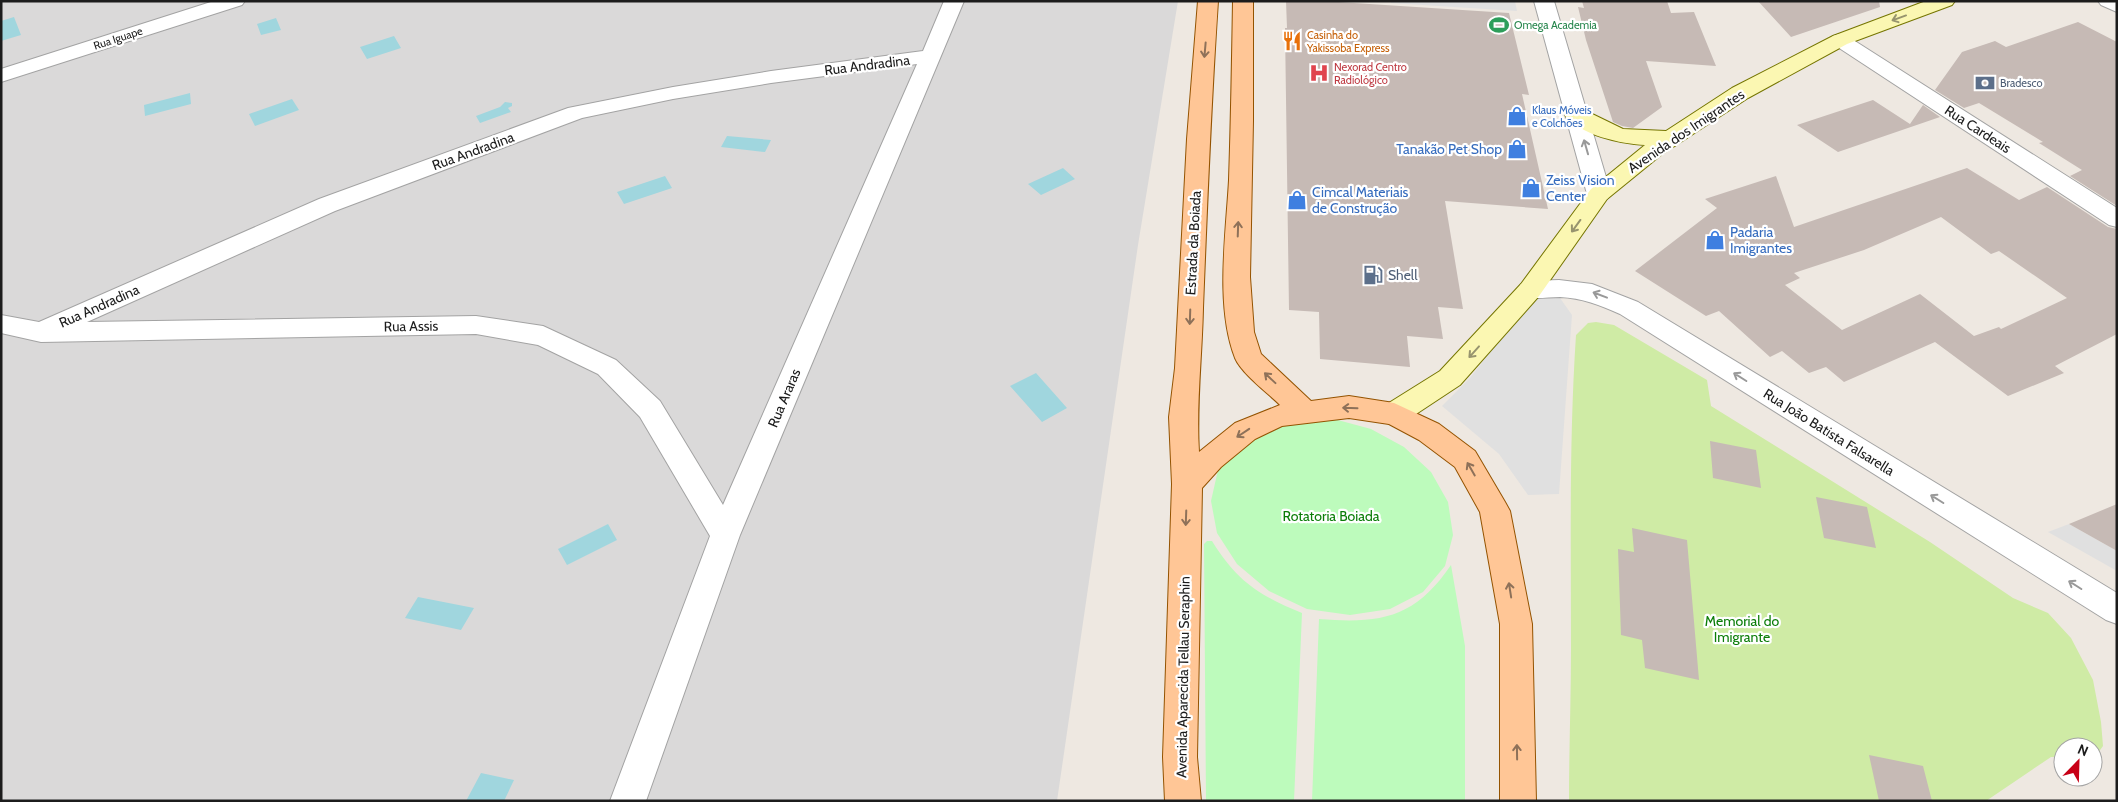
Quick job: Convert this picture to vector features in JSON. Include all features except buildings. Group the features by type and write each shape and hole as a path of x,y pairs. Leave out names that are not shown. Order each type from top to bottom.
{"main road":[{"name":"Estrada da Boiada","path":"1185,553 1187,484 1182,417 1188,368 1198,139 1208,1"},
{"path":"1243,1 1242,121 1237,277 1241,332 1250,359 1305,412"},
{"name":"Avenida dos Imigrantes","path":"1394,414 1450,378 1530,290 1599,194 1653,150 1740,93 1840,40 1945,1"},
{"path":"1576,116 1597,128 1629,137 1672,138"},
{"path":"1187,484 1211,459 1245,431 1278,416 1349,407 1394,414 1429,432 1465,460 1496,511 1516,624 1518,801"},
{"name":"Avenida Aparecida Tellau Seraphin","path":"1183,801 1180,757 1185,553"}],"street":[{"name":"Rua Iguape","path":"1,76 236,1"},
{"name":"Rua Araras","path":"628,801 725,535 954,1"},
{"path":"1544,1 1599,194"},
{"path":"2108,1 2117,6"},
{"name":"Rua Cardeais","path":"1840,40 2117,219"},
{"name":"Rua Andradina","path":"41,332 327,204 576,113 673,93 761,78 930,56"},
{"name":"Rua João Batista Falsarella","path":"1530,290 1564,287 1595,292 1629,308 2117,610"},
{"name":"Rua Assis","path":"1,324 41,332 476,325 543,336 606,367 650,409 725,535"}],"shaded area":[{"path":"1,1 1178,1 1138,245 1057,801 1,801"},
{"path":"1391,1 1515,1 1517,11 1391,3"},
{"path":"1538,298 1560,298 1572,315 1559,494 1528,495 1499,454 1442,406 1470,378 1502,337"},
{"path":"2069,524 2117,551 2117,571 2048,532"}],"green space":[{"name":"Memorial do Imigrante","path":"1596,322 1614,325 1707,380 1711,406 1930,542 2013,598 2048,613 2071,638 2093,680 2102,737 2053,737 2053,757 1986,801 1569,801 1571,453 1574,375 1576,335 1588,323"},
{"name":"Rotatoria Boiada","path":"1334,419 1371,429 1404,447 1431,472 1448,502 1453,535 1445,566 1423,592 1390,609 1350,615 1307,609 1269,591 1237,564 1217,533 1211,501 1218,470 1236,445 1263,428"},
{"path":"1207,541 1212,541 1230,567 1250,585 1273,600 1302,613 1294,801 1206,801 1204,544"},
{"path":"1451,565 1465,646 1465,801 1312,801 1319,619 1361,620 1395,614 1410,607 1424,596 1438,583"}],"water":[{"path":"14,17 21,35 1,41 1,21"},
{"path":"276,18 281,30 261,35 257,24"},
{"path":"394,36 401,48 367,59 360,47"},
{"path":"190,93 191,104 145,116 144,105"},
{"path":"292,99 299,110 255,126 249,114"},
{"path":"505,102 512,103 512,106 508,108 511,112 480,123 476,116 500,107"},
{"path":"727,136 771,140 765,152 721,147"},
{"path":"1063,168 1075,179 1041,195 1028,184"},
{"path":"665,176 672,188 624,204 617,192"},
{"path":"1036,373 1067,408 1042,422 1010,386"},
{"path":"608,524 617,540 567,565 558,549"},
{"path":"418,597 474,608 461,630 405,618"},
{"path":"481,773 514,780 504,801 466,801"}],"place":[{"name":"Omega Academia","path":"1499,25"},
{"name":"Casinha do Yakissoba Express","path":"1292,41"},
{"name":"Nexorad Centro Radiológico","path":"1319,73"},
{"name":"Bradesco","path":"1985,83"},
{"name":"Klaus Móveis e Colchões","path":"1517,116"},
{"name":"Tanakão Pet Shop","path":"1517,149"},
{"name":"Zeiss Vision Center","path":"1531,188"},
{"name":"Cimcal Materiais de Construção","path":"1297,200"},
{"name":"Padaria Imigrantes","path":"1715,240"},
{"name":"Shell","path":"1373,275"}]}
